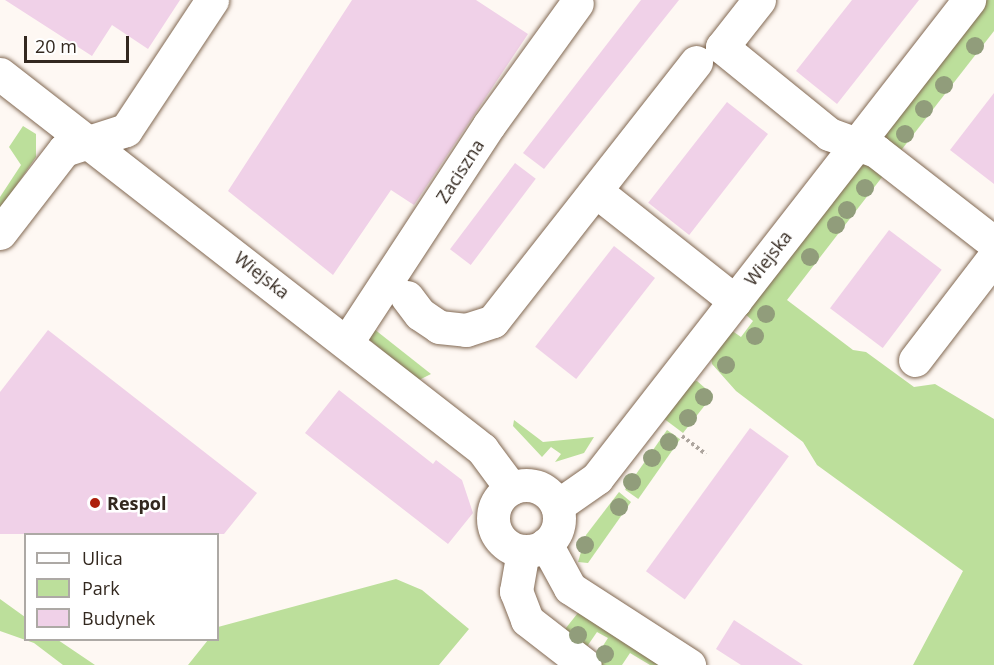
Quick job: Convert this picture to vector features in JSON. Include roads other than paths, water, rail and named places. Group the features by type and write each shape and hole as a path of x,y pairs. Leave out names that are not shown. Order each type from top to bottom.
{"street":[{"path":"0,232 64,150 126,130 212,0"},
{"path":"759,0 722,46 829,134 858,142 994,243"},
{"name":"Wiejska","path":"557,506 597,478 969,0"},
{"name":"Zaciszna","path":"347,342 489,125 577,3"},
{"path":"407,297 439,327 466,330 493,321 597,192 696,62"},
{"name":"Wiejska","path":"0,74 482,449 511,488"},
{"path":"597,192 735,301"},
{"path":"915,360 994,257"},
{"path":"585,665 527,620 516,591 534,547 557,531 557,506 538,487 511,488 497,502 493,522 502,540 534,547 570,588 689,665"}],"place":[{"name":"Respol","path":"95,503"}]}
